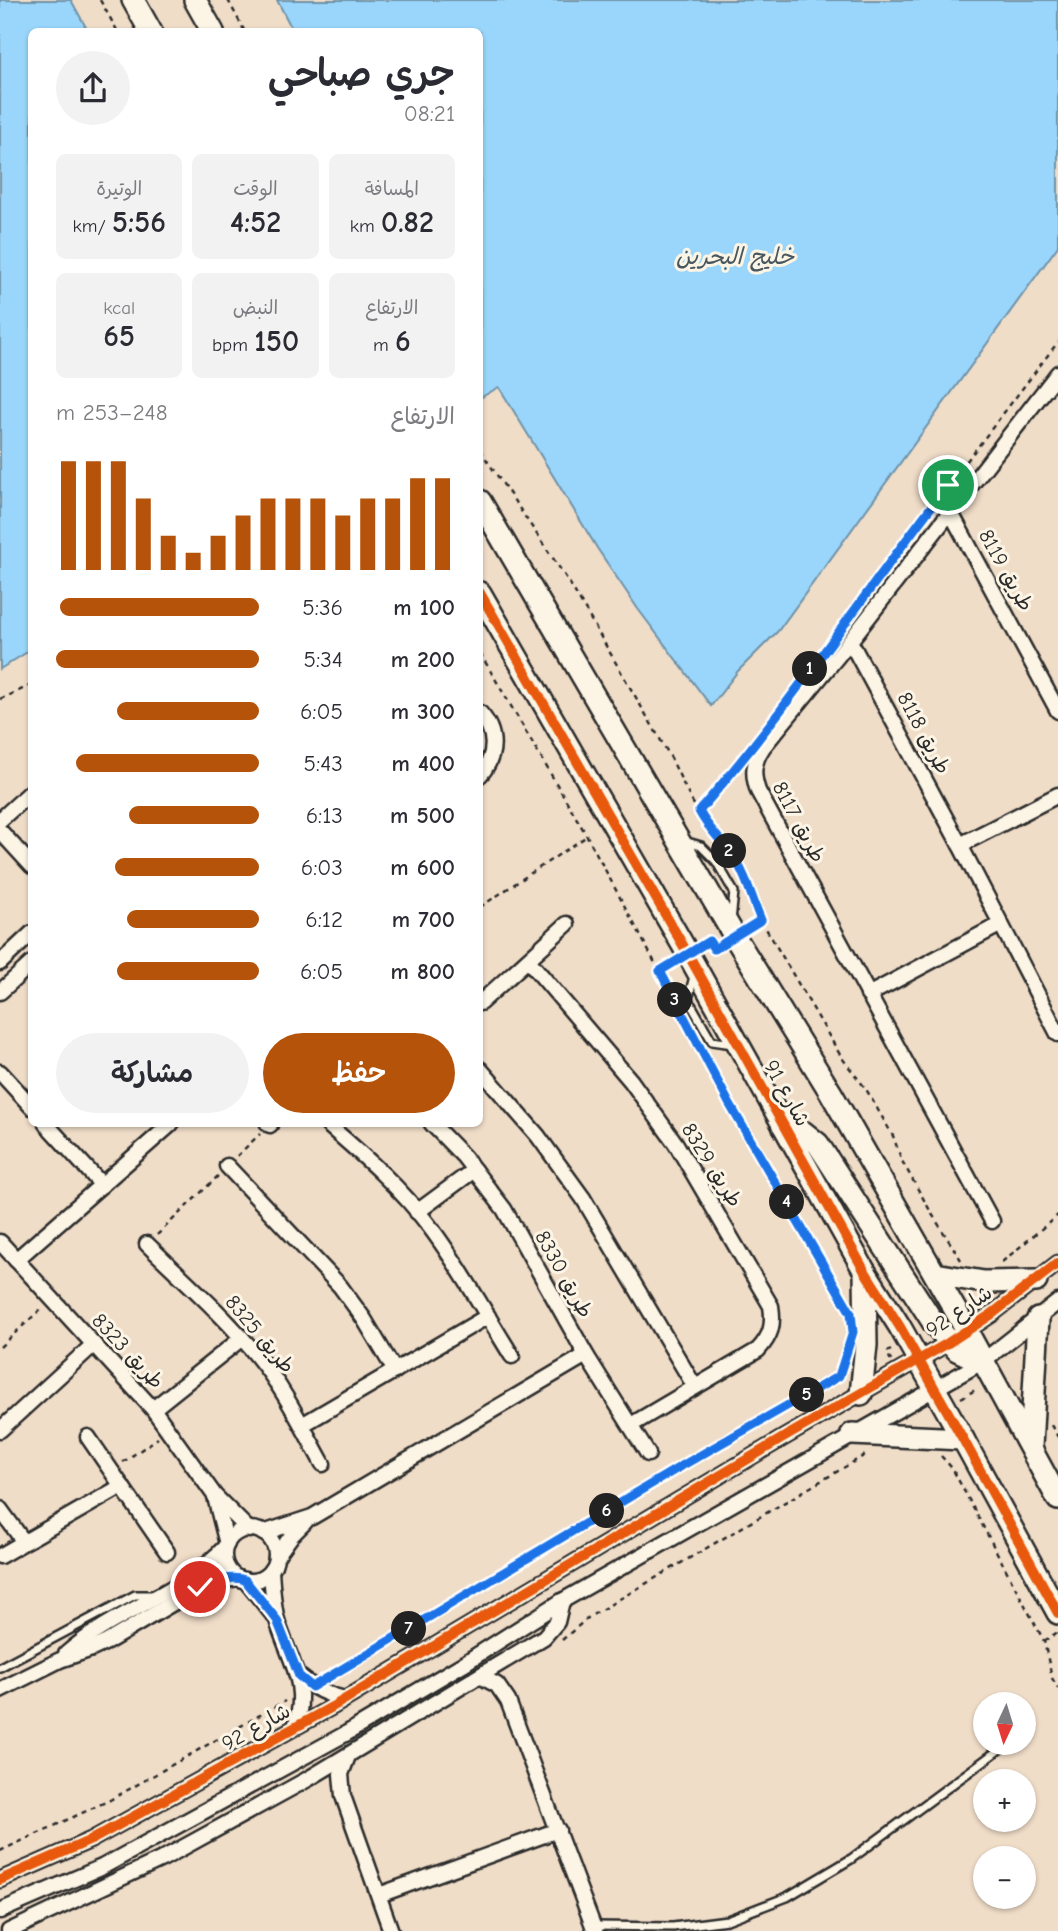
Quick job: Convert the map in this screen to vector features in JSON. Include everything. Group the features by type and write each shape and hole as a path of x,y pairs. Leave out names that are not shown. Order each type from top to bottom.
{"street":[{"path":"133,0 149,28"},
{"path":"195,0 211,28"},
{"path":"1054,378 1058,397"},
{"name":"طريق 8117","path":"992,1221 867,995 754,779 756,758 763,747 951,513 1054,378"},
{"name":"شارع 91","path":"483,506 732,932 831,1093 935,1275 957,1337"},
{"name":"طريق 8119","path":"951,513 1058,711"},
{"name":"شارع 91","path":"483,598 692,961 864,1270 963,1438 1058,1613"},
{"name":"طريق 8118","path":"850,641 1058,1034"},
{"path":"1044,684 1058,677"},
{"path":"483,717 492,734 493,746 491,758 483,770"},
{"path":"960,845 1058,794"},
{"path":"0,820 28,795"},
{"path":"0,831 28,862"},
{"path":"483,1000 567,924"},
{"path":"867,995 1001,924"},
{"path":"0,963 28,937"},
{"name":"طريق 8329","path":"528,960 632,1081 676,1144 771,1306 772,1329 768,1339 758,1350 631,1425"},
{"path":"0,992 28,967"},
{"path":"0,1072 28,1103"},
{"path":"483,1072 538,1136 583,1198 695,1387"},
{"path":"783,1125 803,1132 817,1144 935,1325 957,1337 957,1350 982,1362 1058,1499"},
{"path":"49,1127 102,1185"},
{"path":"16,1260 168,1127"},
{"path":"330,1127 387,1177 417,1212 456,1264 512,1356"},
{"name":"طريق 8330","path":"435,1127 474,1170 504,1209 586,1355 648,1454"},
{"path":"227,1166 340,1286 364,1319 395,1371"},
{"path":"417,1212 474,1170"},
{"name":"طريق 8323","path":"0,1242 153,1409 215,1496 256,1531"},
{"name":"طريق 8325","path":"147,1244 242,1338 276,1381 323,1464"},
{"name":"شارع 92","path":"0,1880 91,1840 345,1699 783,1438 918,1361 957,1337 1058,1263"},
{"path":"861,1394 866,1345 864,1270"},
{"path":"935,1275 984,1282 1036,1281"},
{"path":"0,1911 102,1867 347,1733 562,1601 982,1362 1058,1302"},
{"path":"302,1425 488,1316"},
{"path":"1031,1449 1038,1319"},
{"path":"153,1409 242,1338"},
{"path":"0,1430 93,1345"},
{"path":"0,1690 60,1660 99,1645 200,1587 212,1582 259,1579 274,1564 292,1535 312,1517 586,1355"},
{"path":"852,1434 963,1438"},
{"path":"88,1437 167,1552"},
{"path":"0,1556 122,1486"},
{"name":"طريق 8323","path":"215,1496 227,1545"},
{"path":"0,1509 24,1542"},
{"path":"60,1660 86,1638 201,1570 239,1532 256,1531 312,1517"},
{"path":"256,1531 273,1543 277,1620 306,1690 295,1727"},
{"path":"227,1545 224,1553 228,1568 242,1579 277,1620"},
{"path":"9,1931 162,1859 349,1755 506,1661 552,1630 557,1622 562,1601"},
{"path":"506,1661 508,1701"},
{"path":"480,1676 498,1685 508,1701 594,1929"},
{"path":"306,1690 345,1699"},
{"path":"349,1755 341,1774 343,1796 391,1931"},
{"path":"308,1779 328,1779 343,1796"},
{"path":"379,1895 558,1830"}],"lane":[{"path":"0,1667 135,1595 159,1596"},
{"path":"594,1929 673,1927 727,1920 787,1898 851,1859 992,1755"}],"path":[{"path":"100,0 116,28"},
{"path":"228,0 243,28"},
{"path":"836,632 1058,342"},
{"path":"483,454 569,582 707,826 738,864 761,920 842,1058 866,1089 932,1214 956,1254 968,1265"},
{"path":"483,658 587,836 729,1103 851,1313"},
{"path":"0,699 28,687"},
{"path":"699,811 740,763"},
{"path":"483,905 587,836"},
{"path":"660,971 692,961 709,941 714,949 732,932 761,920"},
{"path":"147,1244 266,1127"},
{"path":"998,1265 1058,1215"},
{"path":"0,1347 52,1299"},
{"path":"0,1851 121,1794 306,1690 656,1482 836,1379 845,1364"},
{"path":"111,1470 169,1430"},
{"path":"556,1643 589,1616 871,1452"},
{"path":"935,1452 952,1468 1044,1641 1052,1678 1058,1689"},
{"path":"1044,1641 1058,1632"}],"water":[{"path":"0,0 71,0 86,28 28,28 28,652 0,669"},
{"name":"خليج البحرين","path":"277,0 1058,0 1058,246 778,631 738,671 711,706 638,609 597,548 499,387 483,396 483,28 291,28"}],"cycle path":[{"path":"483,598 688,954 864,1270 900,1327 1058,1613"},
{"path":"0,1880 91,1840 332,1707 783,1438 948,1343 992,1314 1058,1263"}],"route":[{"path":"200,1587 212,1582 238,1578 245,1580 277,1620 299,1676 312,1687 678,1468 839,1376 853,1332 853,1317 729,1103 660,971 709,941 714,949 761,920 738,864 707,826 699,811 740,763 884,567 948,485"}]}
